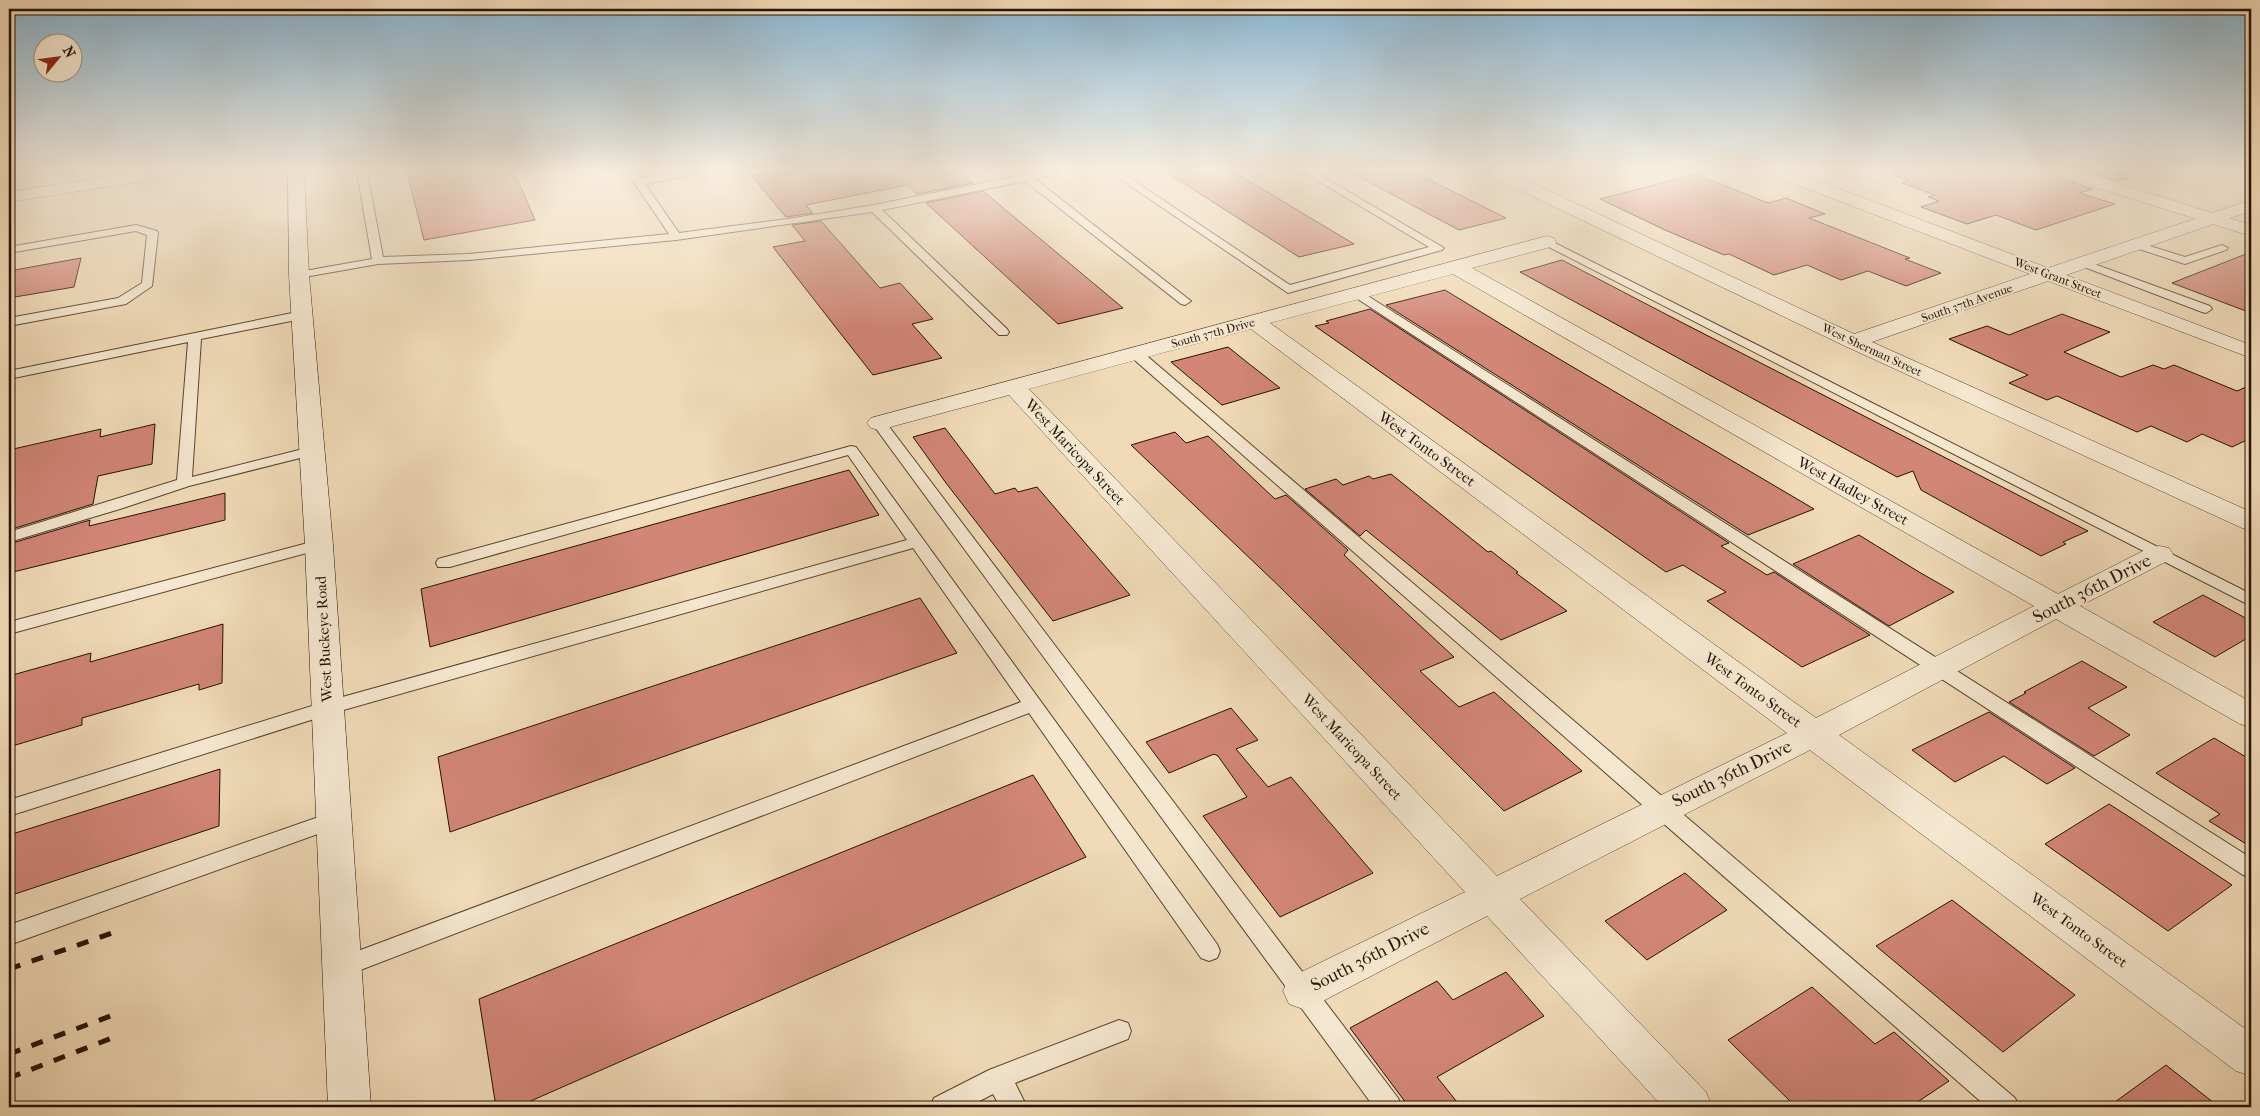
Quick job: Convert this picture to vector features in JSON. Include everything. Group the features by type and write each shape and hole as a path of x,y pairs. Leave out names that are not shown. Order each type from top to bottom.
{"street":[{"name":"West Buckeye Road","path":"298,224 299,275 319,545 350,1107"},
{"name":"West Sherman Street","path":"1606,224 1853,341 2251,522"},
{"name":"West Grant Street","path":"1916,224 2251,352"},
{"name":"South 37th Avenue","path":"1853,341 2198,224"},
{"path":"2229,224 2251,231"},
{"name":"South 37th Drive","path":"879,422 1547,242"},
{"name":"West Hadley Street","path":"1455,267 2251,716"},
{"name":"West Tonto Street","path":"1255,322 2251,1057"},
{"name":"West Maricopa Street","path":"1013,386 1691,1107"},
{"name":"South 36th Drive","path":"1303,991 1662,808 1813,734 2159,554"}],"lane":[{"path":"371,224 378,261"},
{"path":"667,224 676,237"},
{"path":"299,275 378,261 470,257 676,237 764,224"},
{"path":"891,224 1003,332"},
{"path":"1087,224 1185,301"},
{"path":"1192,224 1288,289 1438,248 1397,224"},
{"path":"9,250 136,228 153,233 148,284 122,301 9,322"},
{"path":"1547,242 2251,601"},
{"path":"2137,245 2185,261 2222,248"},
{"path":"2083,263 2206,309"},
{"path":"1357,293 1887,632 1937,668 2251,869"},
{"path":"9,375 302,315"},
{"path":"184,483 195,337"},
{"path":"1135,353 2006,1107"},
{"path":"879,422 1389,1107"},
{"path":"444,563 851,450 1209,951"},
{"path":"9,537 115,506 184,483 311,451"},
{"path":"9,808 328,708 917,542"},
{"path":"9,628 319,545"},
{"path":"342,967 1034,704"},
{"path":"9,935 333,820"},
{"path":"942,1107 998,1078 1119,1031"},
{"path":"998,1078 1014,1107"}],"building":[{"path":"420,224 512,224 424,240"},
{"path":"824,224 880,288 900,283 933,319 912,324 942,358 873,375 773,247 805,241 792,225"},
{"path":"949,224 1023,224 1123,308 1058,324"},
{"path":"1247,224 1321,224 1354,244 1299,257"},
{"path":"1448,224 1482,224 1459,230"},
{"path":"1653,224 1824,224 1910,258 1905,259 1941,273 1906,286 1868,271 1841,280 1807,265 1774,275 1729,254 1724,255"},
{"path":"2020,224 2054,224 2036,230"},
{"path":"2251,252 2251,313 2172,283"},
{"path":"81,258 74,287 9,298 9,271"},
{"path":"1562,260 2088,531 2063,542 2066,544 2041,556 1921,490 1913,471 1897,477 1520,272"},
{"path":"1445,290 1814,509 1748,535 1386,305"},
{"path":"1370,309 1729,543 1721,546 1767,575 1774,572 1870,635 1802,667 1707,601 1726,592 1683,565 1666,572 1315,326 1329,323 1326,321"},
{"path":"2062,314 2110,332 2064,352 2121,377 2153,365 2164,369 2174,365 2237,391 2251,385 2251,438 2232,447 2202,434 2187,442 2151,426 2137,432 2057,396 2047,400 2009,383 2028,375 1949,339 1987,326 2009,335"},
{"path":"1228,347 1280,388 1222,405 1171,362"},
{"path":"155,424 152,464 98,476 93,504 9,530 9,450 101,429 100,437"},
{"path":"945,428 995,494 1015,488 1018,492 1037,487 1130,595 1053,621 946,483 913,437"},
{"path":"1175,432 1186,443 1208,436 1275,499 1286,495 1348,550 1344,555 1454,657 1420,671 1459,707 1494,692 1582,771 1504,811 1280,587 1131,445"},
{"path":"849,470 879,515 430,647 421,589"},
{"path":"1391,474 1488,552 1491,551 1518,572 1516,573 1567,611 1501,640 1366,530 1360,536 1305,489 1336,479 1343,485 1369,476 1373,479"},
{"path":"225,493 225,520 9,573 9,544 90,520 89,526"},
{"path":"1859,535 1954,592 1889,626 1793,564"},
{"path":"2203,595 2251,621 2251,636 2215,657 2153,622"},
{"path":"920,598 957,653 450,832 438,757"},
{"path":"223,624 222,683 199,690 199,684 82,718 82,725 9,747 9,676 91,653 90,662"},
{"path":"2082,661 2127,687 2088,708 2130,735 2094,756 2009,702"},
{"path":"1231,708 1258,740 1236,749 1268,787 1291,777 1373,873 1280,917 1203,816 1247,797 1218,756 1214,754 1169,773 1146,742"},
{"path":"1989,712 2075,768 2047,784 2004,756 1955,782 1912,750"},
{"path":"2214,738 2251,760 2251,847 2209,821 2220,814 2156,773"},
{"path":"220,769 219,826 9,896 9,835"},
{"path":"1033,775 1086,857 517,1107 496,1107 479,999"},
{"path":"2109,804 2232,885 2168,931 2045,844"},
{"path":"1685,873 1727,910 1647,960 1605,921"},
{"path":"1952,900 2075,995 2003,1052 1876,946"},
{"path":"1506,972 1544,1016 1437,1077 1461,1107 1409,1107 1350,1028 1437,981 1453,1000"},
{"path":"1812,987 1875,1044 1894,1032 1949,1081 1910,1107 1796,1107 1728,1040"},
{"path":"2166,1065 2219,1107 2108,1107"}],"railway":[{"path":"9,969 121,930"},
{"path":"9,1054 113,1015"},
{"path":"9,1078 112,1038"}]}
